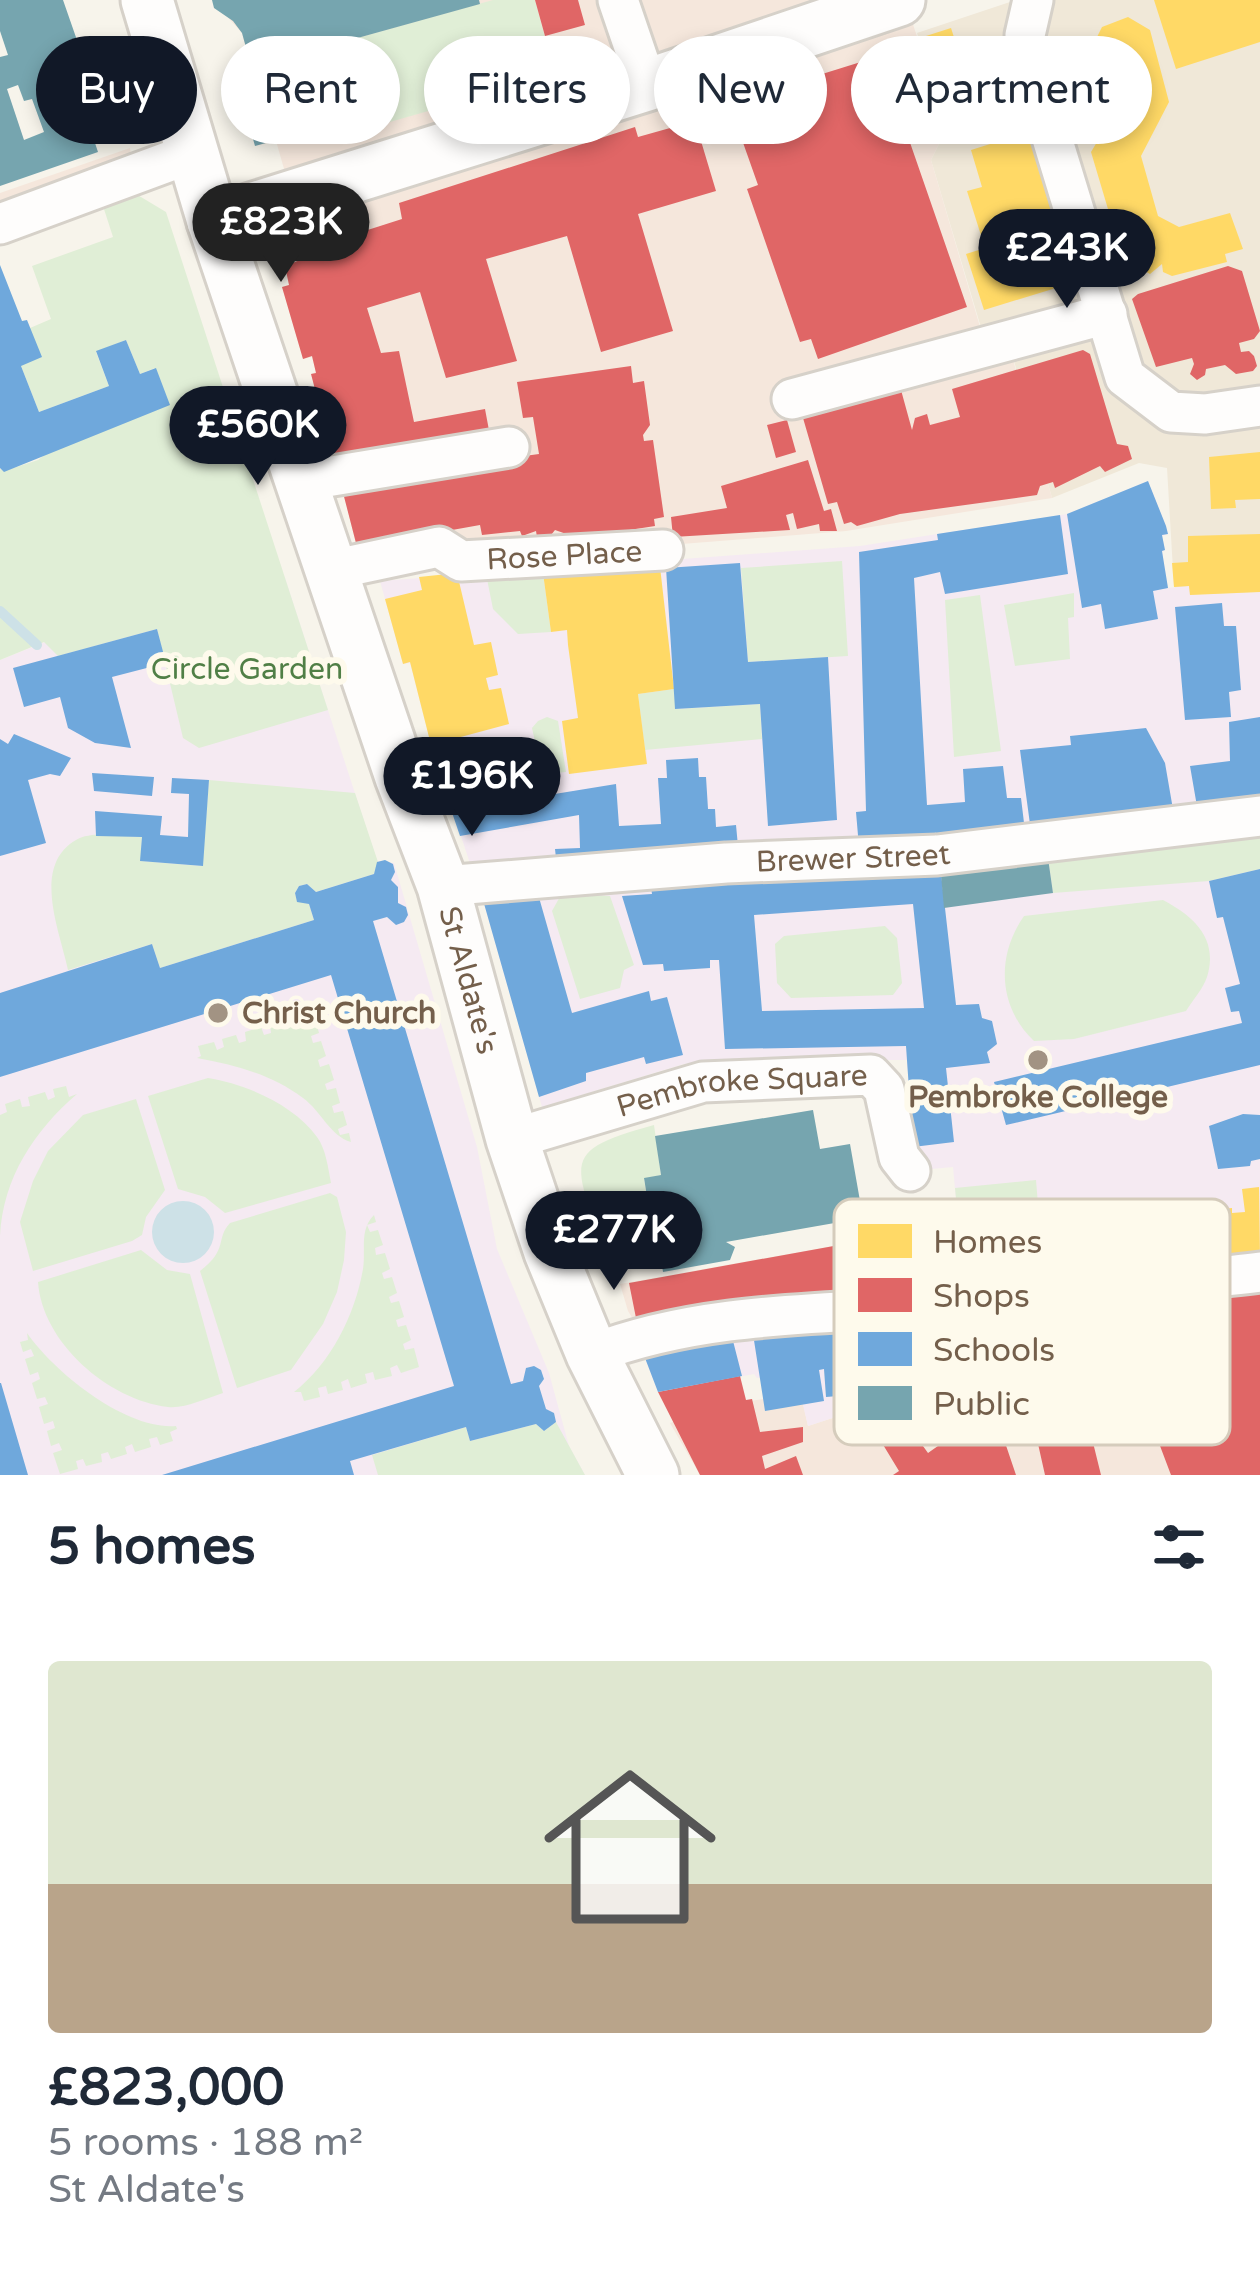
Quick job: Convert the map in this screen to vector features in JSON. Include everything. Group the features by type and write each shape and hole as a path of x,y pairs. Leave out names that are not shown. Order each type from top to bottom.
{"street":[{"name":"St Aldate's","path":"147,0 213,221 443,886 512,1139 550,1252 592,1354 653,1475"},
{"path":"618,0 647,85"},
{"path":"213,221 647,85 899,0"},
{"path":"997,0 1029,18 1035,82 1125,377 1171,412 1205,414 1260,406"},
{"path":"0,224 192,153"},
{"path":"792,399 1107,314"},
{"path":"302,481 509,447"},
{"name":"Rose Place","path":"331,570 439,547 461,561 663,550"},
{"name":"Brewer Street","path":"443,886 725,863 937,855 1260,816"},
{"name":"Pembroke Square","path":"512,1139 703,1082 871,1075 884,1088 899,1157 910,1171"},
{"path":"1230,1275 1260,1272"},
{"path":"592,1354 625,1341 782,1314 834,1311"}],"shaded area":[{"path":"212,0 905,0 917,36 851,36 851,144 939,144 931,160 981,330 1003,324 1052,498 846,531 669,545 357,547 340,481 330,468 327,434 311,374 316,372 312,357 303,359 282,287 289,285 285,266 300,259 301,228 277,144 400,144 400,36 242,33"},
{"path":"1016,0 1260,0 1260,592 1190,595 1174,587 1167,468 1139,463 1052,498 1004,325 982,331 931,160 939,144 1152,144 1152,36 917,33"},
{"path":"130,148 136,194 0,244 0,193"},
{"path":"1148,481 1168,534 1162,536 1162,552 1168,588 1189,586 1190,595 1260,592 1260,811 473,872 435,759 410,663 403,664 380,581 860,546 1067,514"},
{"name":"Christ Church","path":"285,578 377,861 394,863 477,1147 497,1249 549,1373 569,1446 585,1475 0,1475 0,660 45,642"},
{"name":"Pembroke College","path":"1260,827 1260,1258 1230,1261 1230,1199 956,1199 953,1167 910,1171 913,1147 907,1060 684,1064 542,1107 481,893"},
{"path":"183,1201 205,1210 214,1232 205,1254 183,1263 161,1254 152,1232 161,1210"},
{"path":"834,1246 834,1396 826,1397 824,1370 819,1370 809,1296 636,1324 620,1284"},
{"path":"1260,1283 1260,1475 700,1475 670,1423 727,1404 764,1399 762,1378 796,1371 808,1426 834,1418 834,1445 1230,1445 1230,1287"},
{"path":"813,1328 826,1397 834,1396 834,1418 808,1426 795,1372 757,1378 754,1374 658,1392 645,1358 652,1351"}],"green space":[{"path":"493,0 535,0 545,36 424,36 424,112 400,119 400,36 364,36"},
{"name":"Circle Garden","path":"136,194 166,212 328,710 199,748 183,738 157,629 58,656 44,642 0,660 0,469 38,460 155,368 140,374 126,340 96,352 109,386 39,412 21,366 30,328 51,319 32,266 113,237 103,206"},
{"path":"842,561 848,656 748,662 741,568"},
{"path":"543,573 551,632 518,634 493,609 487,579"},
{"path":"1074,593 1074,617 1068,618 1070,659 1015,666 1004,605"},
{"path":"980,595 1001,751 954,757 945,600"},
{"path":"674,689 676,709 760,704 762,739 645,750 638,694"},
{"path":"547,717 558,721 566,772 542,774 532,728"},
{"path":"209,780 355,793 378,862 374,874 316,892 307,884 299,886 297,901 309,904 314,920 160,968 152,944 68,970 52,900 55,866 62,851 91,835 142,837 141,861 202,866"},
{"path":"1260,827 1260,869 1209,881 1053,893 1047,851"},
{"path":"562,893 610,896 634,965 624,970 620,988 580,999 552,911"},
{"path":"1163,900 1193,921 1209,951 1207,977 1186,1011 1074,1039 1034,1041 1013,1013 1005,981 1009,948 1024,916"},
{"path":"885,926 897,938 902,983 893,995 791,998 777,983 775,944 784,936"},
{"path":"313,1012 319,1033 311,1036 313,1043 321,1041 326,1056 318,1060 320,1067 329,1064 334,1080 325,1084 327,1090 336,1088 340,1103 332,1106 334,1113 343,1111 347,1125 338,1129 340,1135 349,1133 351,1142 337,1134 303,1098 278,1083 239,1067 197,1058 201,1056 198,1046 214,1042 217,1050 224,1047 222,1039 236,1035 239,1043 246,1041 245,1032 261,1027 264,1035 271,1033 270,1025 286,1020 288,1027 296,1026 294,1017"},
{"path":"208,1078 253,1091 296,1115 320,1142 331,1183 225,1213 205,1197 178,1189 148,1096"},
{"path":"66,1086 69,1097 77,1094 47,1124 14,1175 0,1236 0,1115 7,1112 5,1104 20,1099 22,1107 30,1106 28,1097 45,1092 48,1100 55,1097 53,1089"},
{"path":"136,1099 165,1190 146,1217 142,1235 33,1271 20,1222 48,1151 83,1115"},
{"path":"654,1125 661,1175 644,1179 649,1208 668,1206 671,1231 601,1238 584,1190 583,1160 605,1142"},
{"path":"1036,1180 1038,1199 956,1199 955,1188"},
{"path":"330,1193 337,1197 346,1232 337,1292 323,1324 291,1370 237,1388 200,1271 215,1256 230,1223"},
{"path":"367,1225 370,1232 378,1230 383,1245 375,1248 376,1255 385,1253 390,1269 382,1273 384,1279 392,1277 397,1293 389,1297 391,1303 399,1301 404,1317 396,1320 398,1327 406,1325 411,1340 403,1344 405,1350 414,1348 419,1367 401,1373 397,1365 390,1368 392,1376 375,1380 373,1372 365,1374 367,1383 351,1388 348,1379 341,1382 343,1390 328,1394 326,1386 318,1388 320,1397 304,1401 301,1392 294,1392 330,1352 354,1304"},
{"path":"141,1250 167,1270 190,1274 223,1393 174,1407 145,1402 123,1393 82,1364 52,1326 38,1282"},
{"path":"27,1333 55,1365 93,1396 136,1419 176,1426 170,1432 173,1441 160,1445 157,1437 149,1439 151,1447 135,1452 132,1444 125,1447 127,1454 111,1459 108,1452 101,1454 102,1462 86,1466 83,1459 76,1461 78,1469 60,1474 53,1453 62,1450 59,1443 51,1446 47,1431 55,1428 53,1421 44,1424 39,1407 48,1404 45,1397 37,1399 32,1383 40,1379 38,1372 30,1375 25,1359 34,1356 31,1349 23,1352 20,1342 28,1340"},
{"path":"556,1422 585,1475 378,1475 372,1455 466,1427 470,1441 536,1424 544,1431"}],"building: Homes":[{"path":"1154,0 1260,0 1260,42 1176,69"},
{"path":"1128,17 1150,30 1152,36 1098,36 1102,27"},
{"path":"951,28 954,36 926,36"},
{"path":"1152,38 1169,102 1152,135"},
{"path":"990,144 1032,144 1057,228 1065,225 1082,280 984,310 966,254 985,248 967,191 982,187 971,150"},
{"path":"1096,144 1147,144 1141,156 1158,216 1179,227 1230,213 1243,249 1225,254 1227,262 1172,276 1163,272 1162,264 1150,274 1132,264 1133,252 1119,246 1091,152"},
{"path":"1260,452 1260,499 1235,500 1236,508 1211,509 1209,457"},
{"path":"1260,534 1260,592 1190,595 1189,586 1174,587 1172,563 1188,562 1188,536"},
{"path":"659,558 674,689 638,694 647,764 569,774 562,721 578,718 567,630 551,632 543,573"},
{"path":"457,573 474,645 491,642 498,675 486,678 489,690 501,688 509,724 431,745 410,662 403,664 385,599 422,590 419,577"},
{"path":"511,740 520,780 444,789 435,759"},
{"path":"1259,1187 1260,1258 1230,1261 1230,1208 1232,1213 1245,1212 1242,1189"}],"building: Shops":[{"path":"535,0 578,0 585,25 545,36"},
{"path":"851,65 851,144 911,144 967,307 818,359 811,339 800,342 747,189 758,185 744,144 827,144 827,72"},
{"path":"635,127 638,137 654,133 654,144 702,144 716,191 638,214 673,331 601,352 567,236 486,259 517,361 446,378 420,292 367,308 381,353 399,351 414,422 485,409 491,441 330,468 311,374 316,373 312,356 303,359 282,287 289,285 285,266 300,260 302,251 402,219 399,203 582,144 630,144 630,129"},
{"path":"1228,266 1242,271 1260,331 1254,339 1239,343 1241,352 1249,351 1257,366 1236,374 1225,365 1206,369 1197,380 1190,374 1192,358 1156,367 1132,299"},
{"path":"1083,350 1090,354 1117,444 1128,446 1132,459 1105,472 1100,466 1055,488 1053,482 1040,486 1037,495 900,514 857,526 844,524 837,502 828,504 803,418 806,412 894,385 901,390 912,430 915,418 927,414 930,425 960,417 952,389"},
{"path":"631,366 633,383 644,381 650,425 644,441 653,440 664,517 654,519 655,526 578,538 555,530 537,537 536,531 522,536 520,531 482,535 480,525 357,547 340,481 539,454 533,417 523,418 517,382"},
{"path":"787,420 796,452 776,458 767,425"},
{"path":"808,460 824,511 831,509 837,531 820,531 819,524 797,529 793,513 786,515 790,530 673,537 671,517 727,508 721,486"},
{"path":"834,1246 834,1292 636,1318 629,1283"},
{"path":"1260,1288 1260,1475 1171,1475 1160,1445 1230,1445 1230,1293"},
{"path":"740,1376 760,1432 803,1427 803,1442 762,1456 765,1469 796,1456 803,1475 700,1475 658,1392"},
{"path":"883,1445 922,1445 928,1453 939,1445 1006,1445 1016,1475 893,1475 899,1471"},
{"path":"1038,1445 1094,1445 1101,1475 1045,1475"}],"building: Schools":[{"path":"0,265 42,357 21,366 39,412 109,386 96,351 126,340 140,374 156,368 170,405 4,472 0,468"},
{"path":"1148,481 1168,534 1162,535 1162,551 1168,588 1153,591 1158,619 1105,629 1101,604 1082,608 1067,514"},
{"path":"1060,515 1068,574 945,594 940,572 914,578 927,805 965,802 963,769 1003,766 1007,798 1021,798 1025,831 859,847 856,812 866,811 859,552"},
{"path":"740,563 748,662 828,657 837,820 768,826 760,704 675,709 666,568"},
{"path":"1222,603 1224,626 1236,626 1241,690 1229,692 1231,717 1185,720 1175,607"},
{"path":"157,629 166,663 112,677 131,748 95,743 68,728 60,697 24,707 13,668"},
{"path":"1260,717 1260,811 1199,818 1190,766 1230,761 1229,722"},
{"path":"1146,728 1165,763 1175,821 1032,839 1020,750 1071,745 1070,736"},
{"path":"14,734 71,758 60,776 28,780 46,843 0,856 0,739 8,744"},
{"path":"698,758 699,777 706,777 708,809 715,809 716,827 736,825 739,857 557,867 555,849 580,848 579,815 460,836 444,789 520,780 524,799 616,784 619,826 661,824 658,778 667,778 666,760"},
{"path":"92,773 154,777 152,796 94,791"},
{"path":"172,778 209,780 203,866 140,861 142,837 96,836 95,811 162,816 160,835 188,837 189,794 171,793"},
{"path":"377,862 393,864 391,880 398,887 398,903 408,915 396,925 387,917 373,921 511,1384 523,1381 526,1368 541,1370 544,1379 539,1386 556,1422 544,1431 536,1424 470,1441 466,1427 350,1461 354,1475 162,1475 454,1386 331,975 0,1077 0,993 152,944 160,968 314,920 309,904 297,902 299,886 307,884 316,892 374,874"},
{"path":"940,864 956,1005 979,1004 982,1018 992,1021 997,1044 987,1052 990,1063 946,1068 954,1142 913,1147 906,1046 725,1049 719,960 710,960 710,968 664,971 663,964 643,965 622,896 652,894 650,881","holes":["913,904 924,1008 762,1011 754,915"]},
{"path":"1260,869 1260,1065 1006,1125 994,1082 1242,1023 1239,1011 1231,1012 1225,988 1240,984 1209,881"},
{"path":"536,887 572,1013 649,991 651,1001 667,997 683,1055 646,1064 644,1057 586,1073 586,1081 539,1097 481,893"},
{"path":"1243,1114 1260,1115 1260,1159 1250,1166 1218,1169 1209,1126"},
{"path":"834,1328 834,1396 826,1397 824,1369 819,1370 824,1401 765,1411 753,1334"},
{"path":"732,1337 742,1376 658,1392 645,1358 652,1351"},
{"path":"1,1383 28,1475 0,1475"}],"building: Public":[{"path":"0,0 63,0 76,36 36,36 36,110 32,99 24,101 18,85 7,89 24,140 36,135 36,144 95,144 98,152 0,186 0,57 8,55 0,31"},
{"path":"212,0 479,0 480,4 365,36 243,36 233,21 214,8"},
{"path":"1047,851 1053,893 944,908 940,864"},
{"path":"813,1110 820,1149 850,1144 860,1199 834,1199 834,1223 726,1242 735,1247 730,1260 663,1272 660,1253 674,1251 668,1206 649,1209 644,1178 661,1175 655,1136"}],"waterway":[{"path":"0,611 37,645"}],"place":[{"name":"Christ Church","path":"218,1013"},
{"name":"Pembroke College","path":"1038,1060"}]}
